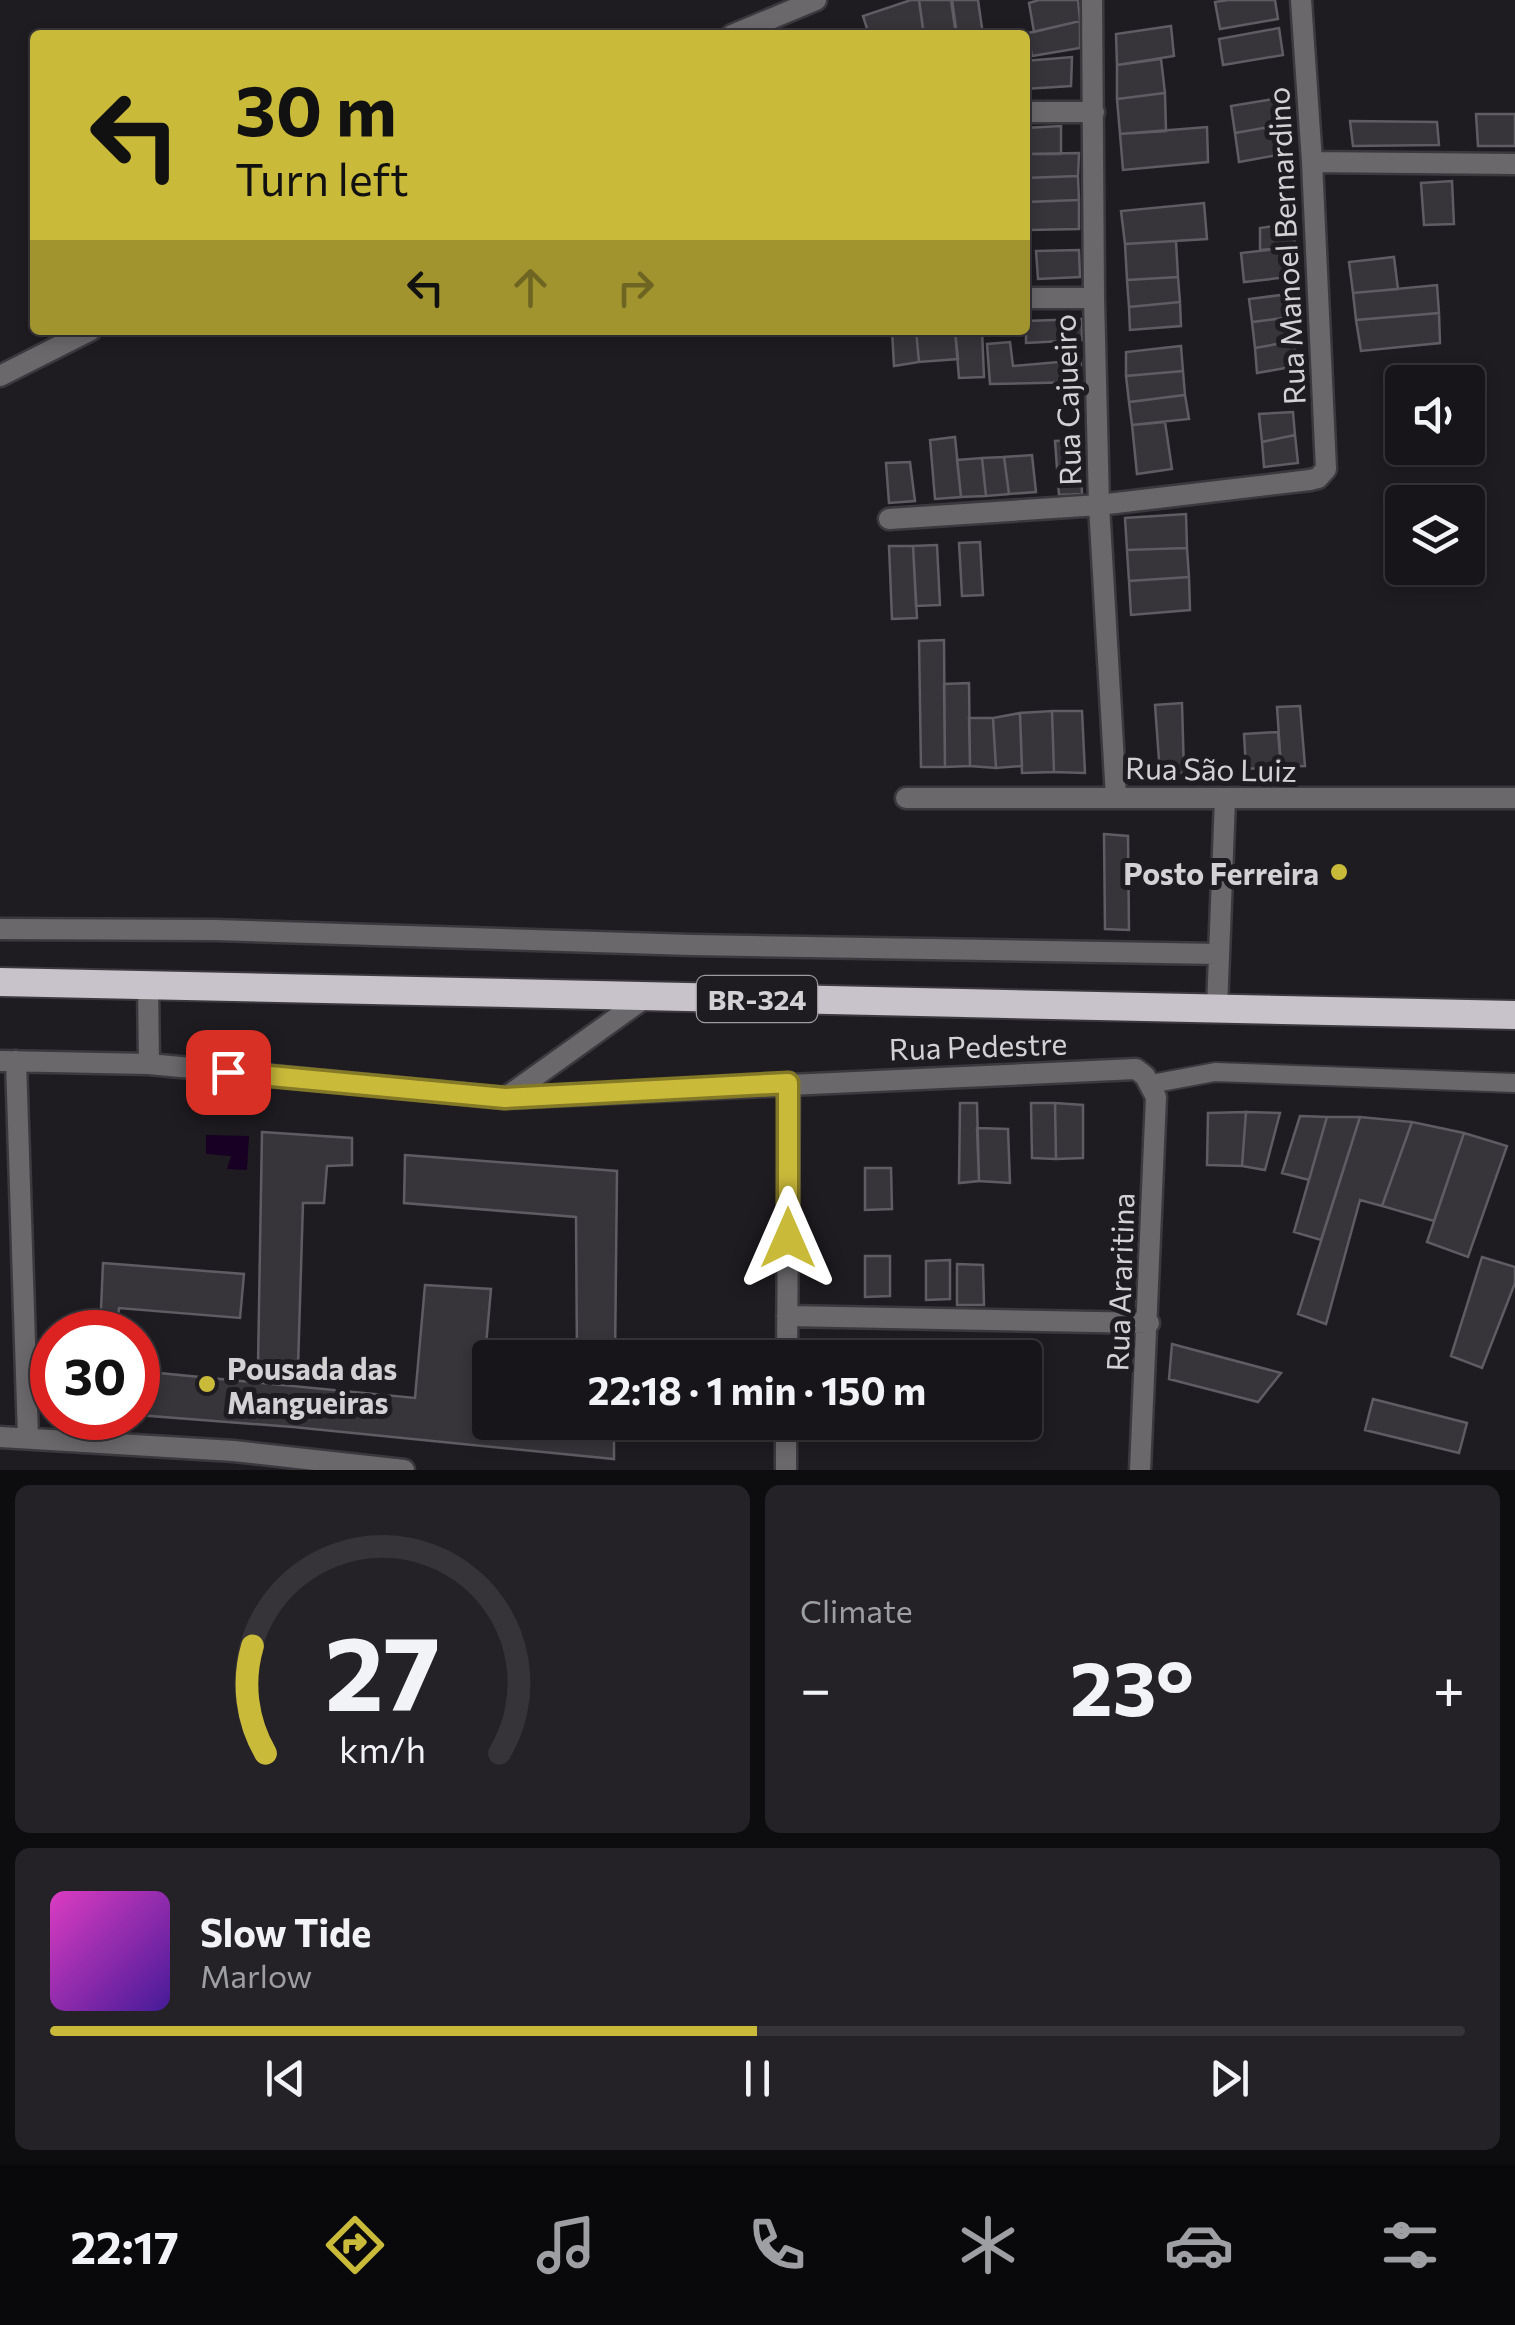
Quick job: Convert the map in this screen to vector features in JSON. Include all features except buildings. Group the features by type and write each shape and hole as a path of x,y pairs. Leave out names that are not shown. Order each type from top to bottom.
{"highway":[{"name":"BR-324","path":"0,982 1515,1015"}],"street":[{"path":"744,30 816,0"},
{"name":"Rua Cajueiro","path":"1092,0 1099,505 1116,797"},
{"name":"Rua Manoel Bernardino","path":"1099,505 1310,480 1326,469 1301,0"},
{"path":"1030,112 1094,112"},
{"path":"1312,162 1515,164"},
{"path":"1030,298 1094,298"},
{"path":"0,376 81,335"},
{"path":"889,518 1099,505"},
{"name":"Rua São Luiz","path":"906,798 1515,798"},
{"path":"1216,1008 1225,799"},
{"path":"0,929 216,930 712,946 1219,954"},
{"path":"148,983 148,1064"},
{"path":"505,1098 646,997"},
{"path":"8,1061 28,1437"},
{"name":"Rua Pedestre","path":"8,1061 148,1064 505,1098 1136,1069 1153,1090"},
{"path":"787,1340 788,1083"},
{"name":"Rua Araritina","path":"1140,1470 1149,1323 1153,1090"},
{"path":"787,1316 1149,1323"},
{"path":"0,1437 234,1460 404,1470"},
{"path":"786,1440 786,1470"}],"lane":[{"path":"1153,1090 1215,1072 1515,1083"}],"shaded area":[{"path":"206,1135 249,1136 247,1170 227,1169 231,1156 206,1154"}],"place":[{"name":"Posto Ferreira","path":"1339,872"},
{"name":"Pousada das Mangueiras","path":"207,1384"}],"route":[{"path":"228,1072 505,1098 788,1083 788,1238"}]}
